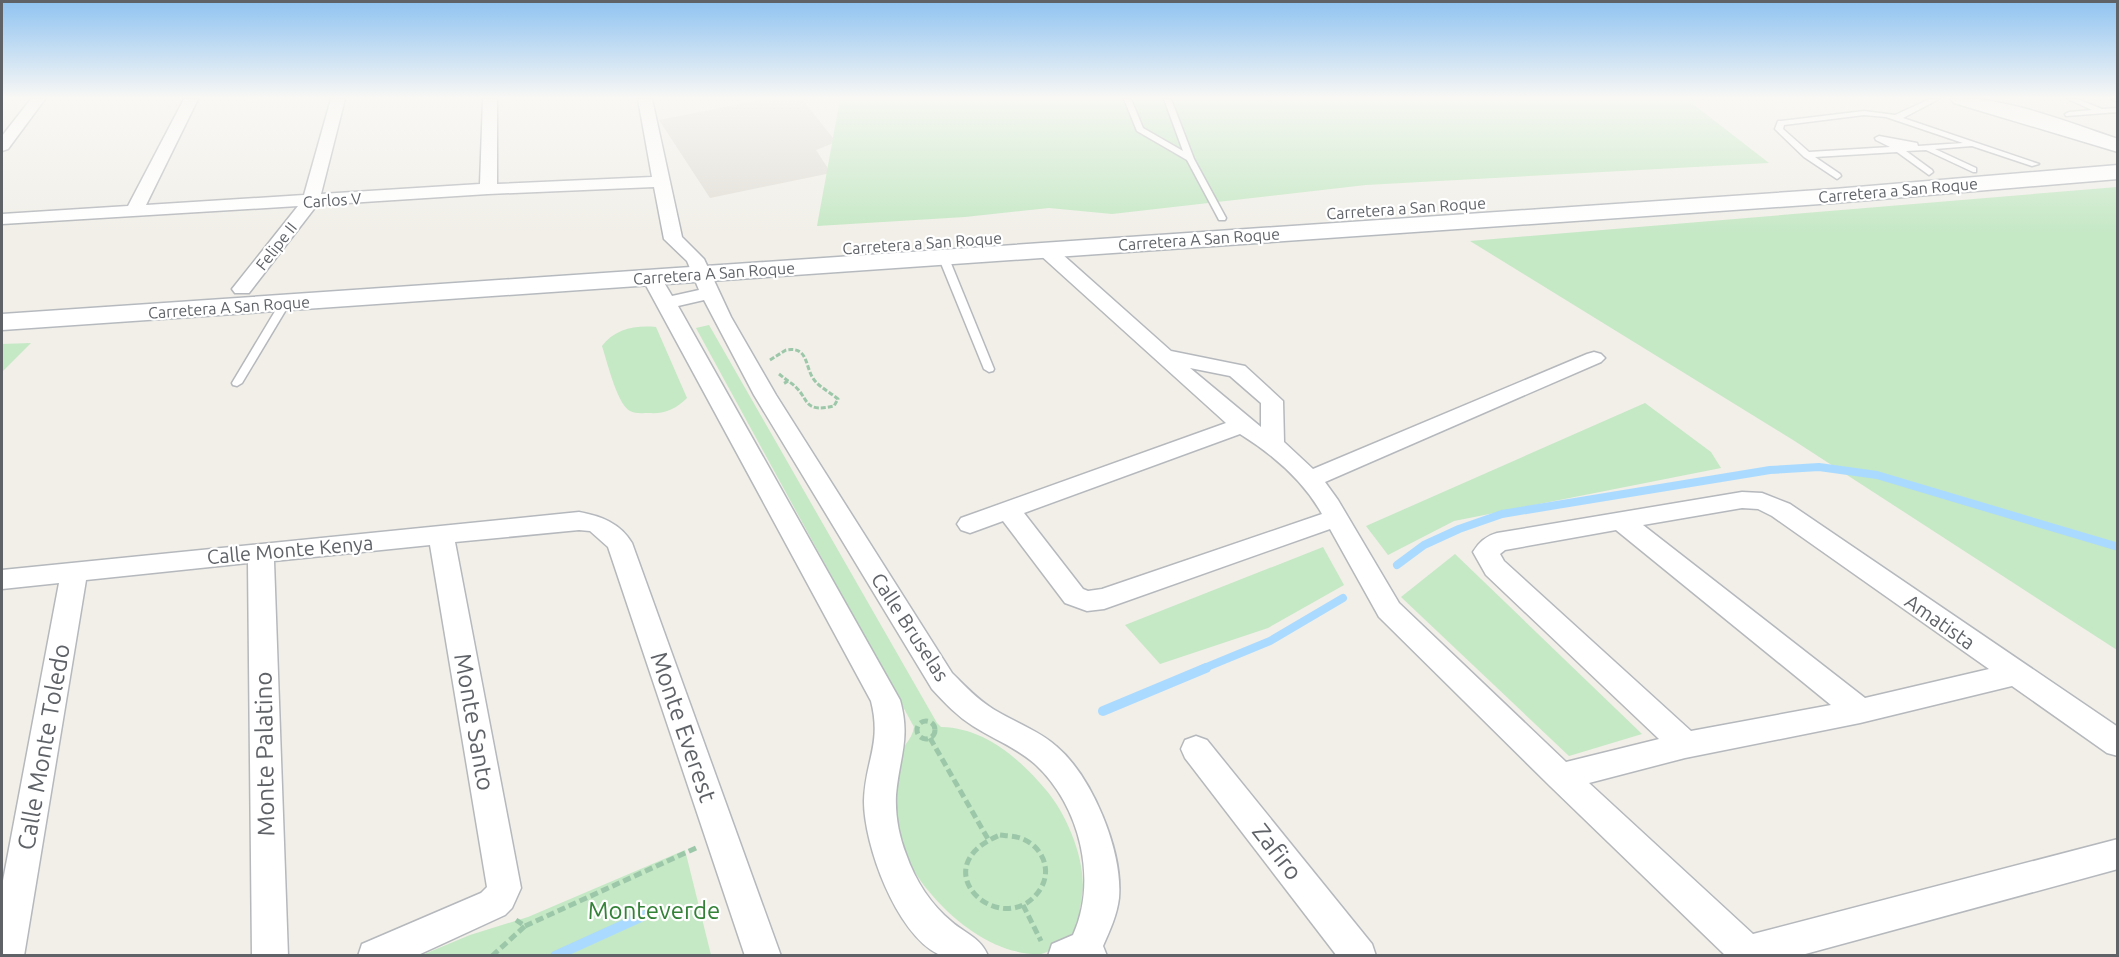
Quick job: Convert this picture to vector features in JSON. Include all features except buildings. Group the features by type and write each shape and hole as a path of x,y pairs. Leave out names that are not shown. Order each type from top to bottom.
{"main road":[{"path":"2055,159 2067,148 2062,144"},
{"name":"Carretera a San Roque","path":"702,276 1036,236 1222,218 1543,200 1837,176 1927,160 1973,170 2055,159 2115,169"},
{"name":"Carretera a San Roque","path":"1426,223 1834,196 2115,169"},
{"path":"1155,242 1168,236 1212,226 1222,218 1242,226 1309,232"},
{"name":"Carretera A San Roque","path":"2,322 702,276 943,256 1426,223"},
{"name":"Carretera A San Roque","path":"2,304 242,289 702,276"}],"street":[{"path":"134,211 168,144"},
{"name":"Felipe II","path":"242,289 311,201 326,144"},
{"path":"488,189 489,144"},
{"path":"655,144 663,182"},
{"name":"Carlos V","path":"2,219 488,189 663,182"},
{"name":"Calle Bruselas","path":"663,182 673,239 702,276 765,395 942,681 972,711 1026,741 1046,756 1060,771 1077,799 1089,826 1099,866 1102,890 1095,925 1071,951"},
{"path":"1046,250 1242,425 1272,444 1310,479 1336,518 1389,610 1561,777 1750,954 2118,854"},
{"path":"665,303 702,276"},
{"path":"652,278 885,700 892,732 880,799 881,828 907,894 936,932 971,956"},
{"path":"1164,355 1238,371 1272,401 1272,444"},
{"path":"1310,479 1594,358"},
{"path":"970,524 1242,425"},
{"name":"Amatista","path":"1622,521 1742,500 1762,501 1781,510 2118,744"},
{"path":"1008,510 1074,596 1087,601 1104,599 1336,518"},
{"name":"Calle Monte Kenya","path":"2,579 579,521"},
{"name":"Monte Everest","path":"579,521 597,524 619,543 763,956"},
{"path":"1685,745 1495,568 1486,552 1497,542 1622,521 1860,711"},
{"name":"Monte Santo","path":"375,956 493,904 500,897 504,888 441,536"},
{"name":"Monte Palatino","path":"261,552 270,956"},
{"name":"Calle Monte Toledo","path":"6,956 74,573"},
{"path":"1561,777 1685,745 1860,711 2015,674"},
{"name":"Zafiro","path":"1196,749 1359,956"}],"lane":[{"path":"1164,144 1190,159"},
{"path":"1184,144 1190,159 1222,218"},
{"path":"1795,144 1837,176"},
{"path":"1889,144 1897,150 1927,160 1975,145"},
{"path":"1893,144 1927,160"},
{"path":"1971,144 2055,159"},
{"path":"1807,155 1897,150 1927,160"},
{"path":"943,256 990,369"},
{"path":"237,383 285,303"}],"path":[{"path":"785,349 800,352 806,357 813,379 838,399 834,406 813,409 809,406 805,395 788,381 768,364 778,351 785,349"},
{"path":"765,395 788,381"},
{"path":"928,722 934,724 937,732 930,738 924,739 918,736 916,730 919,725 928,722"},
{"path":"930,738 988,839"},
{"path":"1000,835 1024,838 1035,844 1042,854 1046,864 1046,876 1042,888 1023,904 1009,908 995,908 982,902 972,893 966,882 965,869 969,856 977,846 988,839 1000,835"},
{"path":"525,926 721,836"},
{"path":"1023,904 1071,951"}],"shaded area":[{"path":"674,144 832,144 816,150 831,173 710,198"}],"green space":[{"path":"832,144 1744,144 1769,163 1366,185 1112,214 1049,208 965,217 817,226"},
{"path":"2117,187 2117,650 1793,440 1470,241"},
{"path":"709,325 937,723 941,727 972,733 986,739 1013,756 1036,778 1062,813 1079,855 1082,869 1082,896 1075,931 1067,940 1051,950 1041,954 1015,951 990,942 965,926 943,907 923,884 907,860 896,835 891,812 891,794 895,762 914,727 696,328"},
{"path":"656,327 687,398 665,412 634,413 625,407 621,400 602,346 607,340 626,329"},
{"path":"31,343 2,372 2,344"},
{"path":"1645,403 1711,452 1721,468 1454,521 1388,555 1366,526"},
{"path":"1323,547 1344,585 1268,628 1160,664 1125,625"},
{"path":"1455,554 1642,734 1569,756 1401,597"},
{"name":"Monteverde","path":"685,850 711,955 422,955 470,935 528,917"}],"waterway":[{"path":"1397,565 1424,545 1459,529 1502,514 1770,470 1819,467 1877,475 2118,547"},
{"path":"1202,669 1270,641 1343,598"},
{"path":"1103,711 1206,668"},
{"path":"555,956 654,911"}]}
